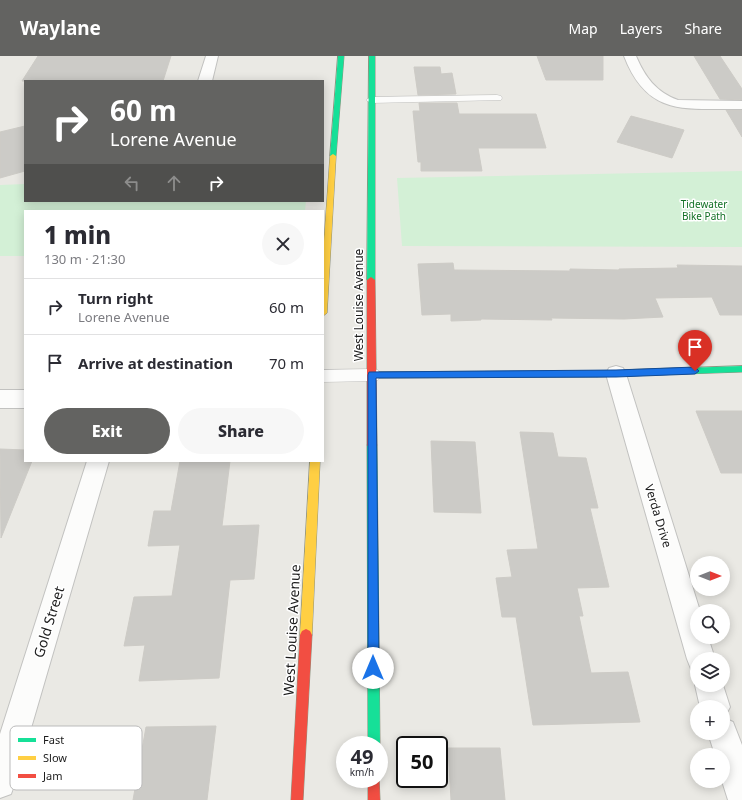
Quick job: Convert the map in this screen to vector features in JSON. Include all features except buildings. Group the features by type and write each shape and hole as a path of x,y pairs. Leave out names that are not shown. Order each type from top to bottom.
{"main road":[{"path":"324,296 341,56"},
{"name":"West Louise Avenue","path":"372,56 374,736"},
{"path":"372,375 616,374 742,369"},
{"name":"West Louise Avenue","path":"297,800 315,462"},
{"path":"374,788 374,800"}],"street":[{"path":"205,80 212,56"},
{"path":"630,56 645,85 658,97 667,101 677,104 742,105"},
{"name":"Verda Drive","path":"616,374 699,652"},
{"path":"0,400 24,399"},
{"name":"Gold Street","path":"17,726 98,462"},
{"path":"725,740 742,796"},
{"name":"Gold Street","path":"0,783 10,750"}],"lane":[{"path":"371,100 497,98"},
{"path":"324,376 372,375"}],"green space":[{"name":"Tidewater Bike Path","path":"742,171 742,247 402,246 397,178"},
{"path":"24,184 24,202 306,202 305,210 24,210 24,256 0,256 0,185"}],"traffic: fast":[{"path":"333,156 341,56"},
{"path":"371,280 372,56"},
{"path":"597,374 742,369"},
{"path":"372,445 374,736"}],"traffic: slow":[{"path":"324,297 333,156"},
{"path":"372,375 597,374"},
{"path":"306,635 315,462"}],"traffic: jam":[{"path":"371,280 372,445"},
{"path":"297,800 306,635"},
{"path":"374,788 374,800"}],"route":[{"path":"373,668 372,375 616,374 695,371"}]}
